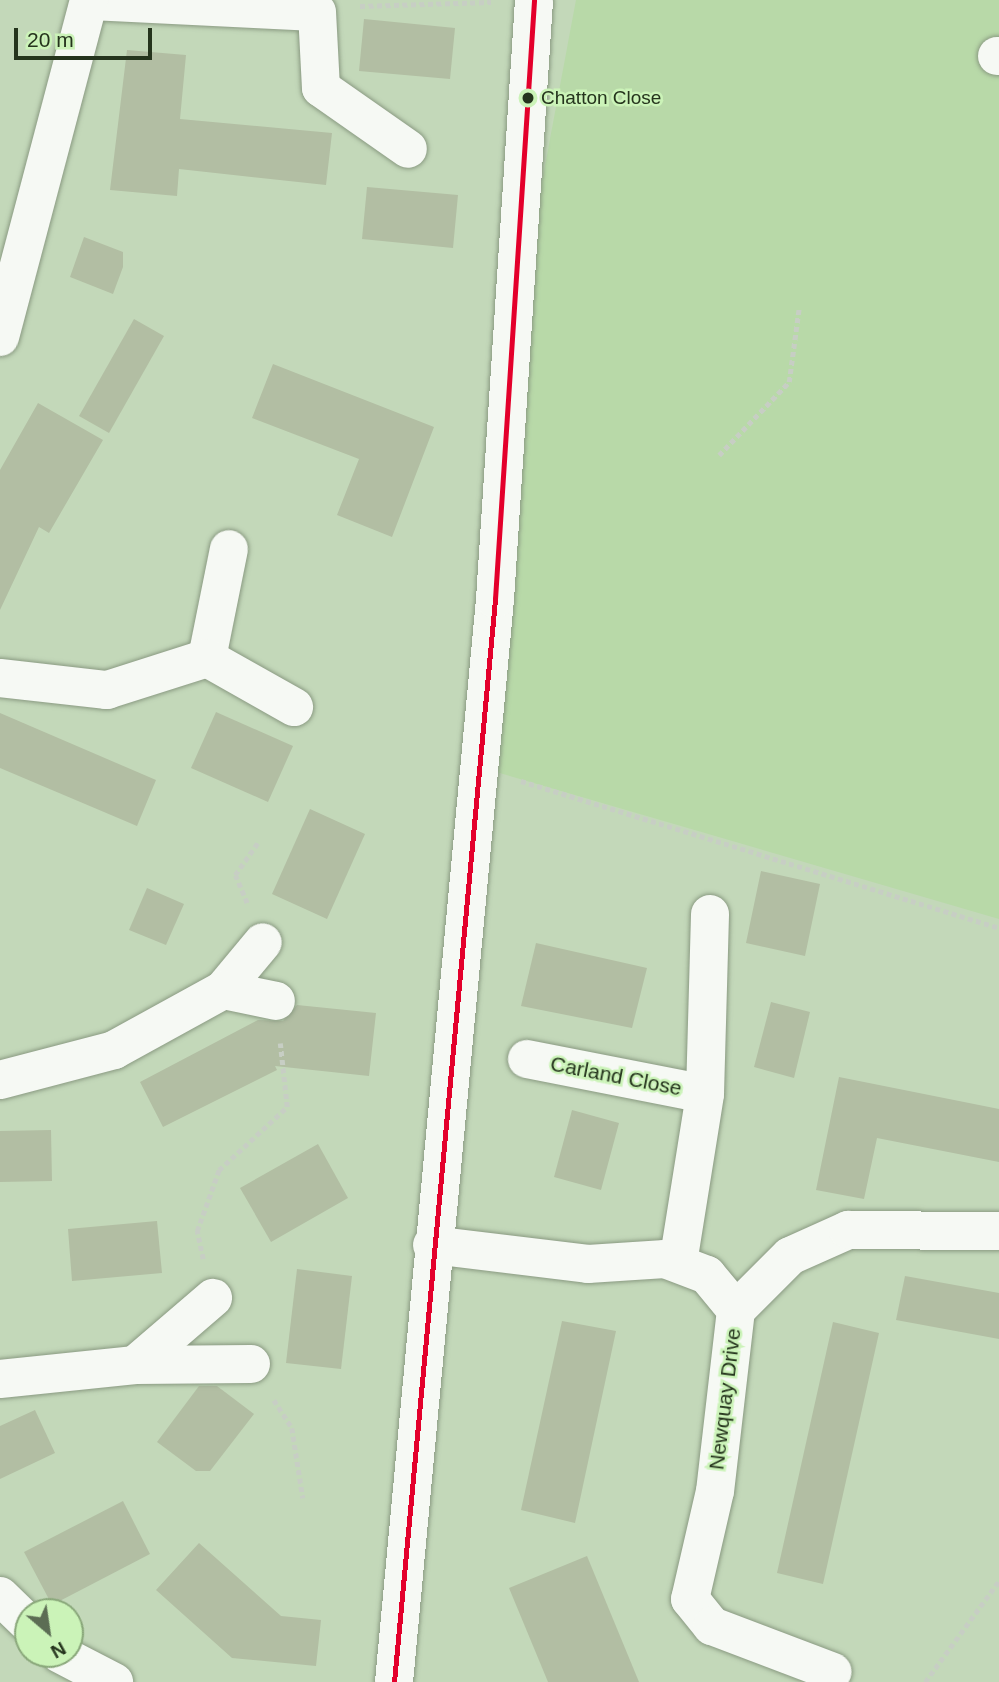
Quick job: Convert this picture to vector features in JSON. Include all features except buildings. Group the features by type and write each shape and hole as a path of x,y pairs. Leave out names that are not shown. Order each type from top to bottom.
{"street":[{"path":"394,1682 432,1245 479,768 534,0"},
{"path":"0,337 90,1 317,12 321,88 408,149"},
{"path":"207,659 229,549"},
{"path":"0,678 107,690 207,659 294,708"},
{"name":"Carland Close","path":"678,1264 705,1094 710,914"},
{"path":"0,1080 114,1050 223,990 263,942"},
{"path":"223,990 276,1002"},
{"name":"Carland Close","path":"527,1059 705,1094"},
{"path":"736,1310 790,1256 848,1230 999,1231"},
{"name":"Newquay Drive","path":"432,1245 587,1264 665,1259 707,1275 736,1310 715,1491 690,1599 712,1626 833,1672"},
{"path":"135,1365 213,1298"},
{"path":"0,1379 135,1365 251,1364"},
{"path":"0,1596 14,1610"},
{"path":"84,1666 114,1682"}],"path":[{"path":"317,12 387,3 492,2"},
{"path":"719,455 789,382 799,308"},
{"path":"479,768 999,928"},
{"path":"259,841 235,875 263,942"},
{"path":"213,1298 197,1231 219,1170 287,1107 276,1002"},
{"path":"251,1364 292,1428 303,1498"},
{"path":"925,1682 999,1581"}],"shaded area":[{"path":"576,0 999,0 999,919 486,769 528,257"}],"transit line":[{"path":"394,1682 495,599 534,0"}],"place":[{"name":"Chatton Close","path":"528,98"}]}
